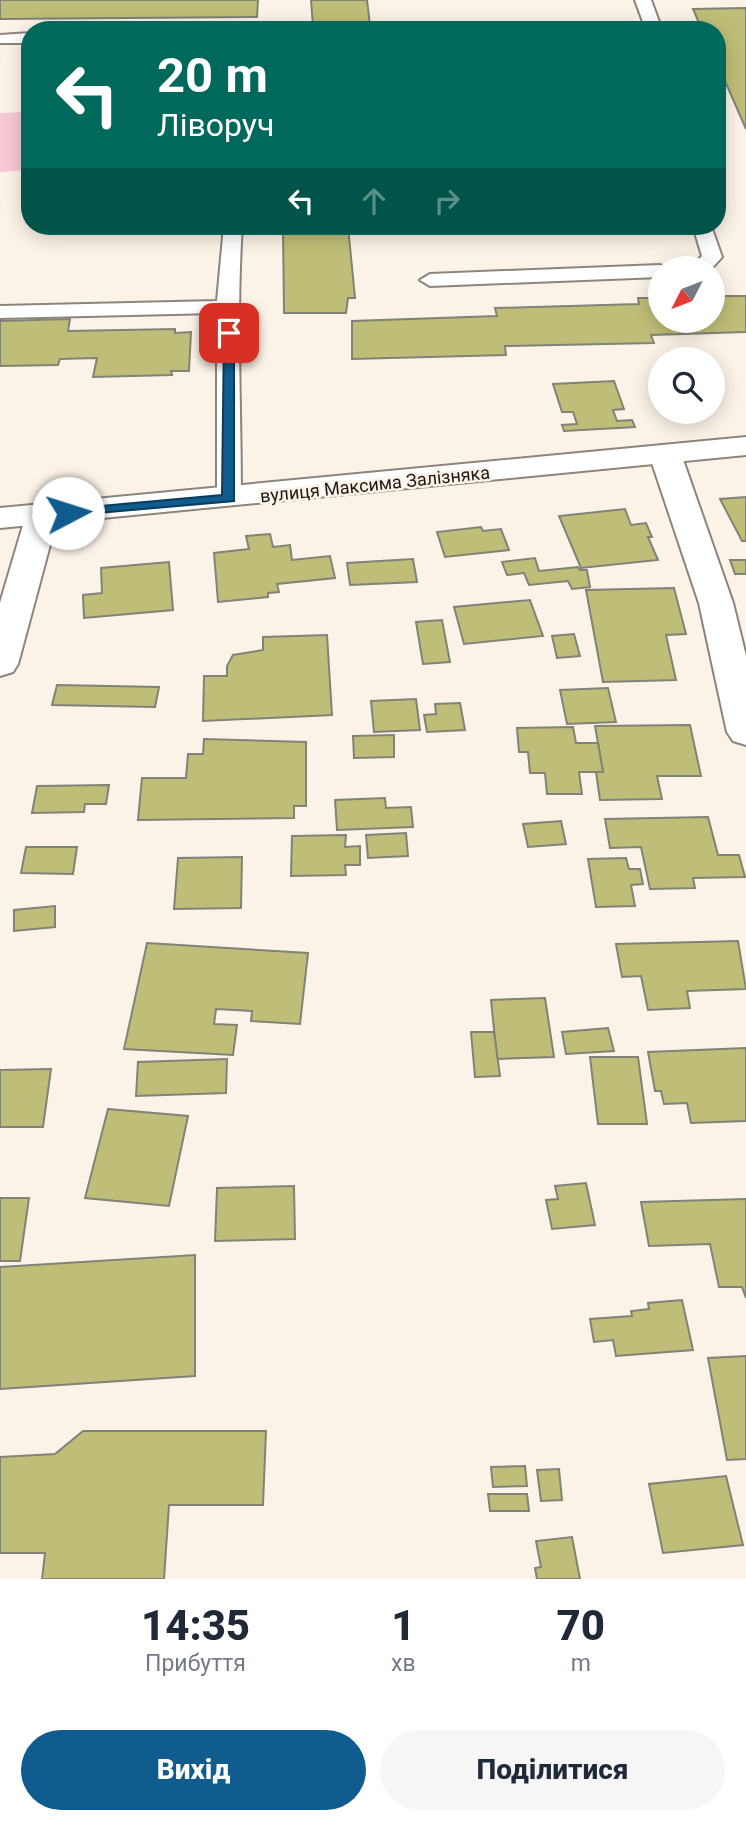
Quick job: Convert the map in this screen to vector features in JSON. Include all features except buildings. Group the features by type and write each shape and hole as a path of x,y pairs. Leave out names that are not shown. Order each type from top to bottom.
{"main road":[{"name":"вулиця Максима Залізняка","path":"0,518 746,446"},
{"path":"665,454 716,603 746,732"},
{"path":"0,664 42,515"}],"lane":[{"path":"643,0 651,21"},
{"path":"3,38 21,38"},
{"path":"229,498 230,359 227,307 232,235"},
{"path":"705,235 712,256"},
{"path":"430,280 648,271"},
{"path":"0,312 227,307"}],"shaded area":[{"path":"21,112 21,171 0,172 0,113"}],"route":[{"path":"68,513 229,498 229,333"}]}
